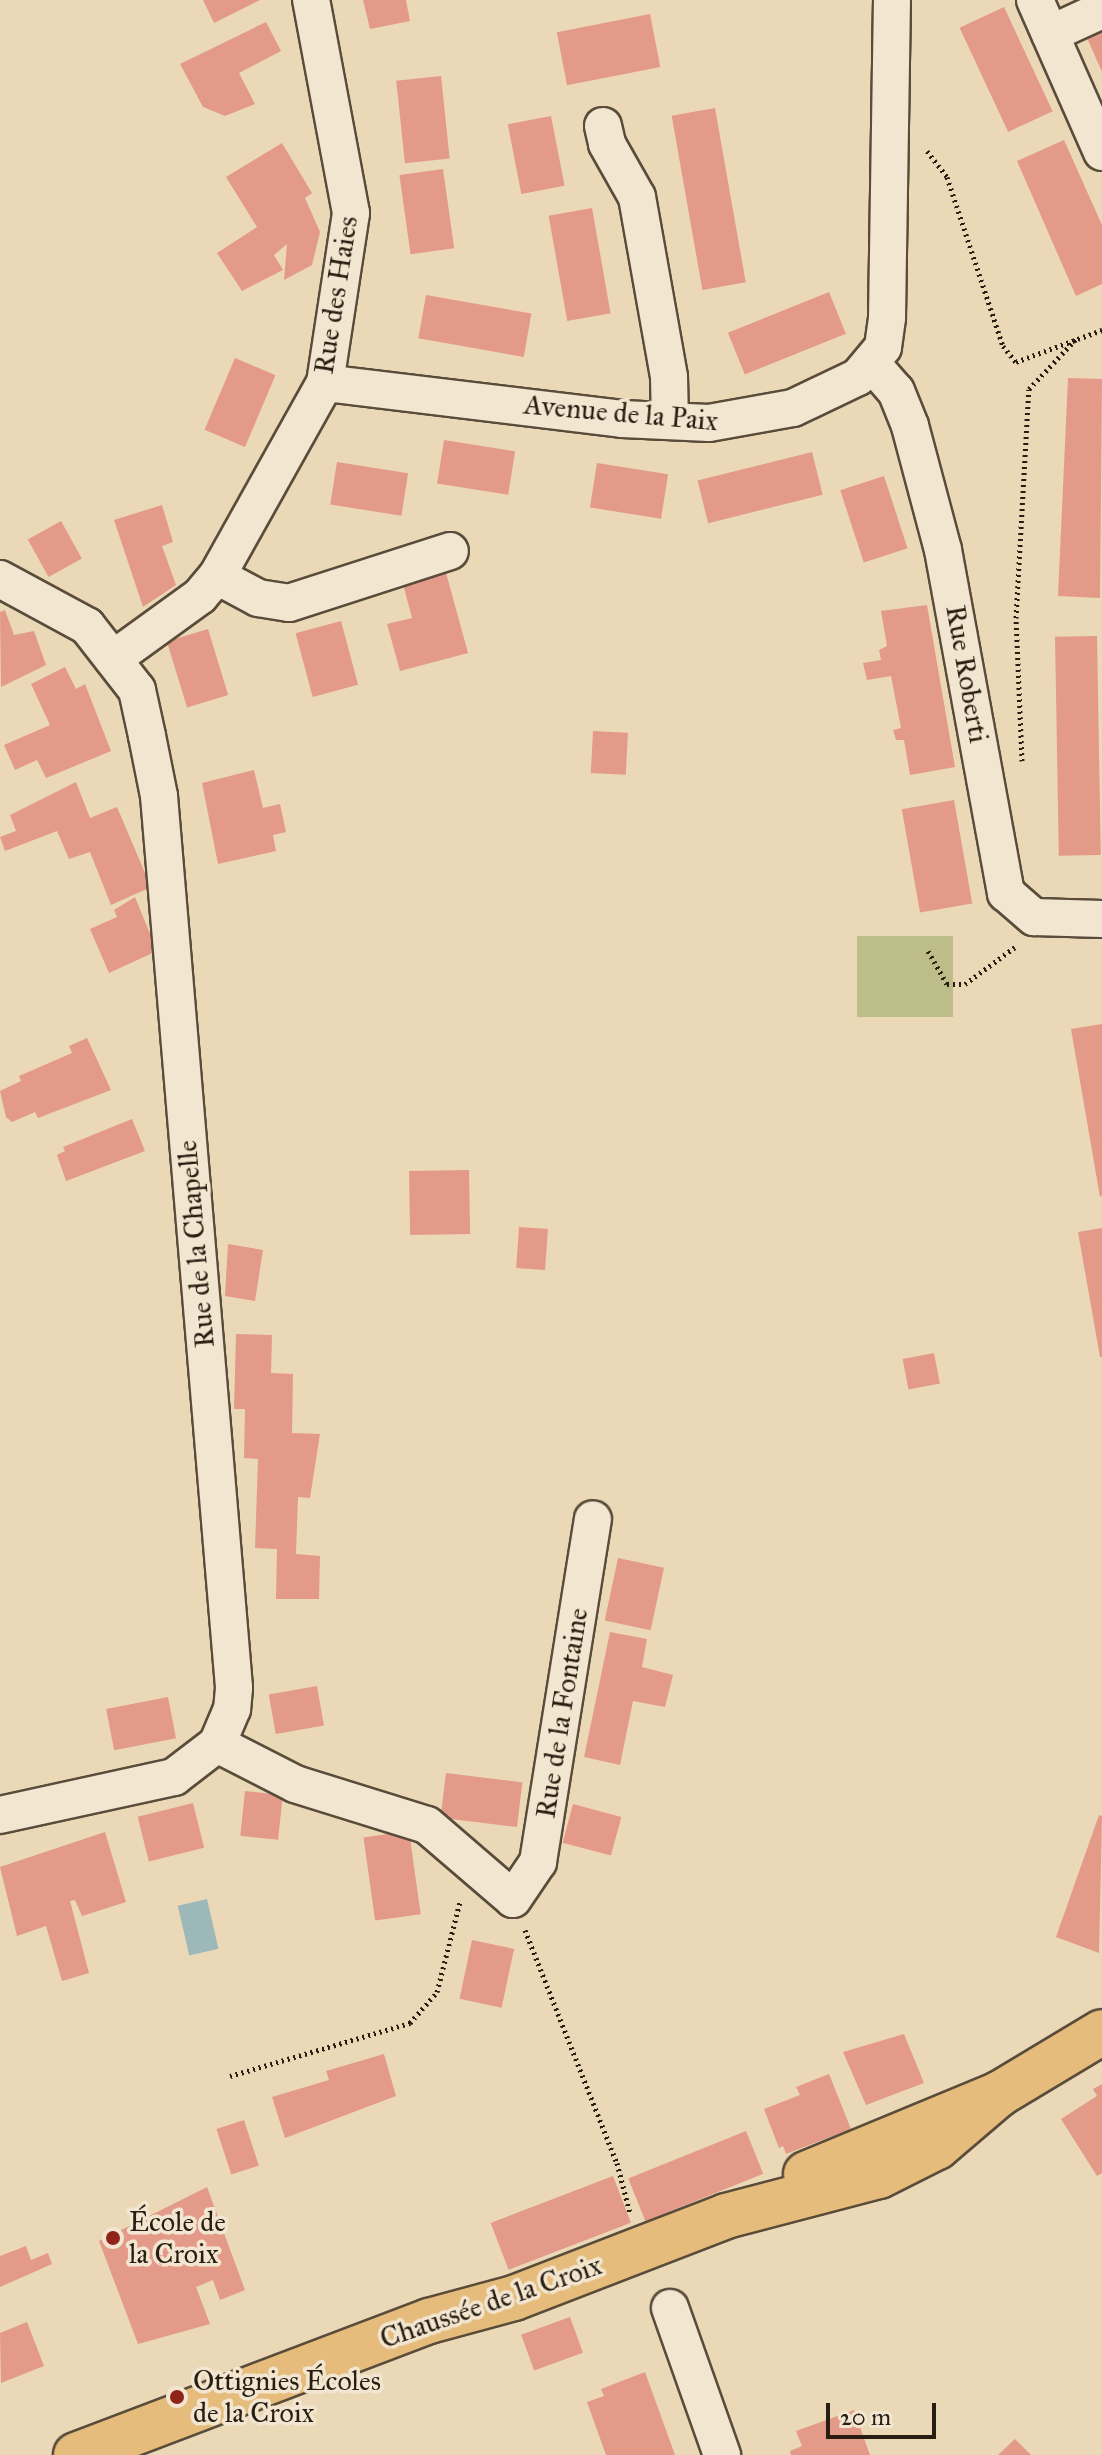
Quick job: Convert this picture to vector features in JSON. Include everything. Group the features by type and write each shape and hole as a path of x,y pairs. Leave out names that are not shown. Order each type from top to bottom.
{"main road":[{"name":"Chaussée de la Croix","path":"76,2455 429,2321 514,2298 726,2216 833,2160 999,2094 1102,2032"}],"street":[{"name":"Rue des Haies","path":"113,659 192,602 217,576 325,383 351,213 311,0"},
{"path":"873,365 883,347 887,317 892,0"},
{"path":"1035,0 1102,152"},
{"path":"1050,34 1102,10"},
{"path":"603,126 607,144 637,197 669,377 670,420"},
{"name":"Avenue de la Paix","path":"325,383 709,423 762,417 824,396 873,365"},
{"name":"Rue Roberti","path":"873,365 896,391 910,426 943,550 1001,877 1010,901 1034,917"},
{"path":"217,576 258,598 289,603 450,551"},
{"name":"Rue de la Chapelle","path":"0,579 66,610 87,626 137,690 159,796 234,1688 232,1709 217,1744"},
{"path":"1034,917 1102,919"},
{"name":"Rue de la Fontaine","path":"513,1899 538,1862 593,1519"},
{"path":"0,1815 174,1777 217,1744 295,1784 427,1825 513,1899"},
{"path":"670,2308 722,2455"}],"path":[{"path":"889,135 928,152 947,177 1003,346 1016,362 1102,330"},
{"path":"1022,771 1016,618 1029,389 1076,339"},
{"path":"928,951 947,984 965,984 1023,940 1034,917"},
{"path":"230,2076 410,2023 428,2006 449,1950 467,1862"},
{"path":"513,1899 617,2163 642,2248"}],"green space":[{"path":"857,936 953,936 953,1017 857,1017"}],"water":[{"path":"207,1899 218,1949 189,1955 178,1906"}],"building":[{"path":"203,0 260,0 214,23"},
{"path":"363,0 406,0 410,21 370,29"},
{"path":"1004,7 1053,111 1008,132 960,28"},
{"path":"650,14 660,67 567,85 557,32"},
{"path":"266,22 281,51 239,73 255,104 225,116 203,107 180,64"},
{"path":"1102,31 1102,72 1087,38"},
{"path":"441,76 450,159 405,163 396,81"},
{"path":"715,108 746,282 702,290 672,116"},
{"path":"551,116 565,186 521,194 508,124"},
{"path":"1064,140 1102,225 1102,284 1076,296 1017,161"},
{"path":"282,143 312,193 305,198 320,232 312,265 284,280 287,244 274,255 283,270 242,291 217,253 257,227 226,177"},
{"path":"443,169 454,248 411,254 399,175"},
{"path":"592,208 611,313 567,321 549,216"},
{"path":"829,292 846,334 745,375 728,333"},
{"path":"426,295 531,314 524,357 418,338"},
{"path":"235,358 276,375 245,447 205,430"},
{"path":"1068,378 1102,379 1100,598 1058,596"},
{"path":"444,440 515,451 508,495 437,483"},
{"path":"812,452 823,495 708,523 698,481"},
{"path":"337,462 408,473 401,516 330,504"},
{"path":"597,463 668,474 661,519 590,507"},
{"path":"884,476 907,548 864,562 840,490"},
{"path":"162,505 173,542 162,546 176,585 143,607 114,520"},
{"path":"61,521 82,559 49,577 28,539"},
{"path":"445,569 468,653 400,671 387,624 412,618 402,580"},
{"path":"927,605 955,767 910,775 904,740 896,740 893,730 901,728 891,676 867,680 863,663 881,660 879,650 887,646 881,611"},
{"path":"5,610 14,635 34,631 46,665 1,687 0,612"},
{"path":"341,621 358,685 313,697 296,633"},
{"path":"208,629 228,695 187,708 167,642"},
{"path":"1097,636 1101,855 1059,856 1055,637"},
{"path":"65,667 76,689 85,684 111,751 46,778 37,760 15,770 4,745 50,725 31,684"},
{"path":"593,731 628,733 626,775 591,773"},
{"path":"254,770 263,808 280,804 286,832 273,835 276,851 218,864 202,783"},
{"path":"76,782 90,818 117,807 151,887 111,905 90,852 69,859 57,831 5,851 0,837 16,831 10,815"},
{"path":"954,800 972,903 920,913 902,809"},
{"path":"135,897 157,951 109,973 90,929 117,917 114,910"},
{"path":"1102,1024 1102,1196 1100,1197 1071,1029"},
{"path":"87,1038 111,1090 38,1118 35,1112 12,1122 6,1117 0,1091 21,1081 19,1076 72,1053 69,1046"},
{"path":"132,1119 145,1151 66,1181 57,1155 65,1151 63,1147"},
{"path":"469,1170 470,1234 410,1235 409,1171"},
{"path":"519,1227 548,1229 545,1270 516,1268"},
{"path":"1102,1228 1102,1357 1100,1357 1078,1232"},
{"path":"228,1244 263,1250 255,1301 225,1296"},
{"path":"236,1334 272,1335 271,1373 293,1374 292,1433 320,1434 310,1498 298,1497 296,1554 320,1556 319,1599 276,1599 277,1549 255,1548 258,1459 244,1458 245,1409 234,1409"},
{"path":"934,1353 940,1383 909,1390 903,1359"},
{"path":"618,1558 664,1568 651,1630 605,1621"},
{"path":"610,1632 647,1639 642,1667 673,1675 665,1707 633,1701 620,1765 584,1757"},
{"path":"317,1686 324,1725 276,1734 269,1695"},
{"path":"168,1697 176,1738 114,1750 106,1709"},
{"path":"446,1773 522,1782 517,1827 441,1818"},
{"path":"245,1791 283,1795 278,1840 240,1836"},
{"path":"193,1803 204,1848 149,1861 138,1817"},
{"path":"573,1804 621,1817 611,1856 563,1843"},
{"path":"1099,1815 1102,1816 1099,1953 1056,1937"},
{"path":"409,1831 421,1914 375,1921 363,1837"},
{"path":"105,1832 126,1902 82,1916 75,1900 70,1901 89,1973 62,1981 46,1926 17,1936 0,1867"},
{"path":"472,1940 514,1949 502,2008 460,1999"},
{"path":"904,2034 924,2083 866,2105 843,2052"},
{"path":"384,2054 396,2096 285,2138 272,2097 329,2080 326,2071"},
{"path":"829,2074 851,2129 786,2154 783,2146 779,2148 764,2109 800,2095 796,2087"},
{"path":"1102,2084 1102,2173 1097,2176 1061,2119 1097,2096 1093,2089"},
{"path":"244,2120 259,2166 231,2175 216,2129"},
{"path":"746,2131 763,2174 645,2221 628,2179"},
{"path":"613,2176 631,2223 509,2270 491,2223"},
{"path":"207,2187 245,2290 220,2300 213,2280 196,2287 210,2324 138,2344 99,2241"},
{"path":"26,2246 31,2260 48,2253 52,2264 0,2287 0,2256"},
{"path":"570,2317 583,2353 534,2370 521,2335"},
{"path":"27,2322 44,2366 1,2383 0,2333"},
{"path":"645,2372 675,2455 606,2455 587,2402 604,2396 601,2389"},
{"path":"854,2410 870,2455 791,2455 790,2451 802,2446 796,2431"},
{"path":"1015,2439 1031,2455 998,2455"}],"place":[{"name":"École de la Croix","path":"113,2238"},
{"name":"Ottignies Écoles de la Croix","path":"177,2397"}]}
